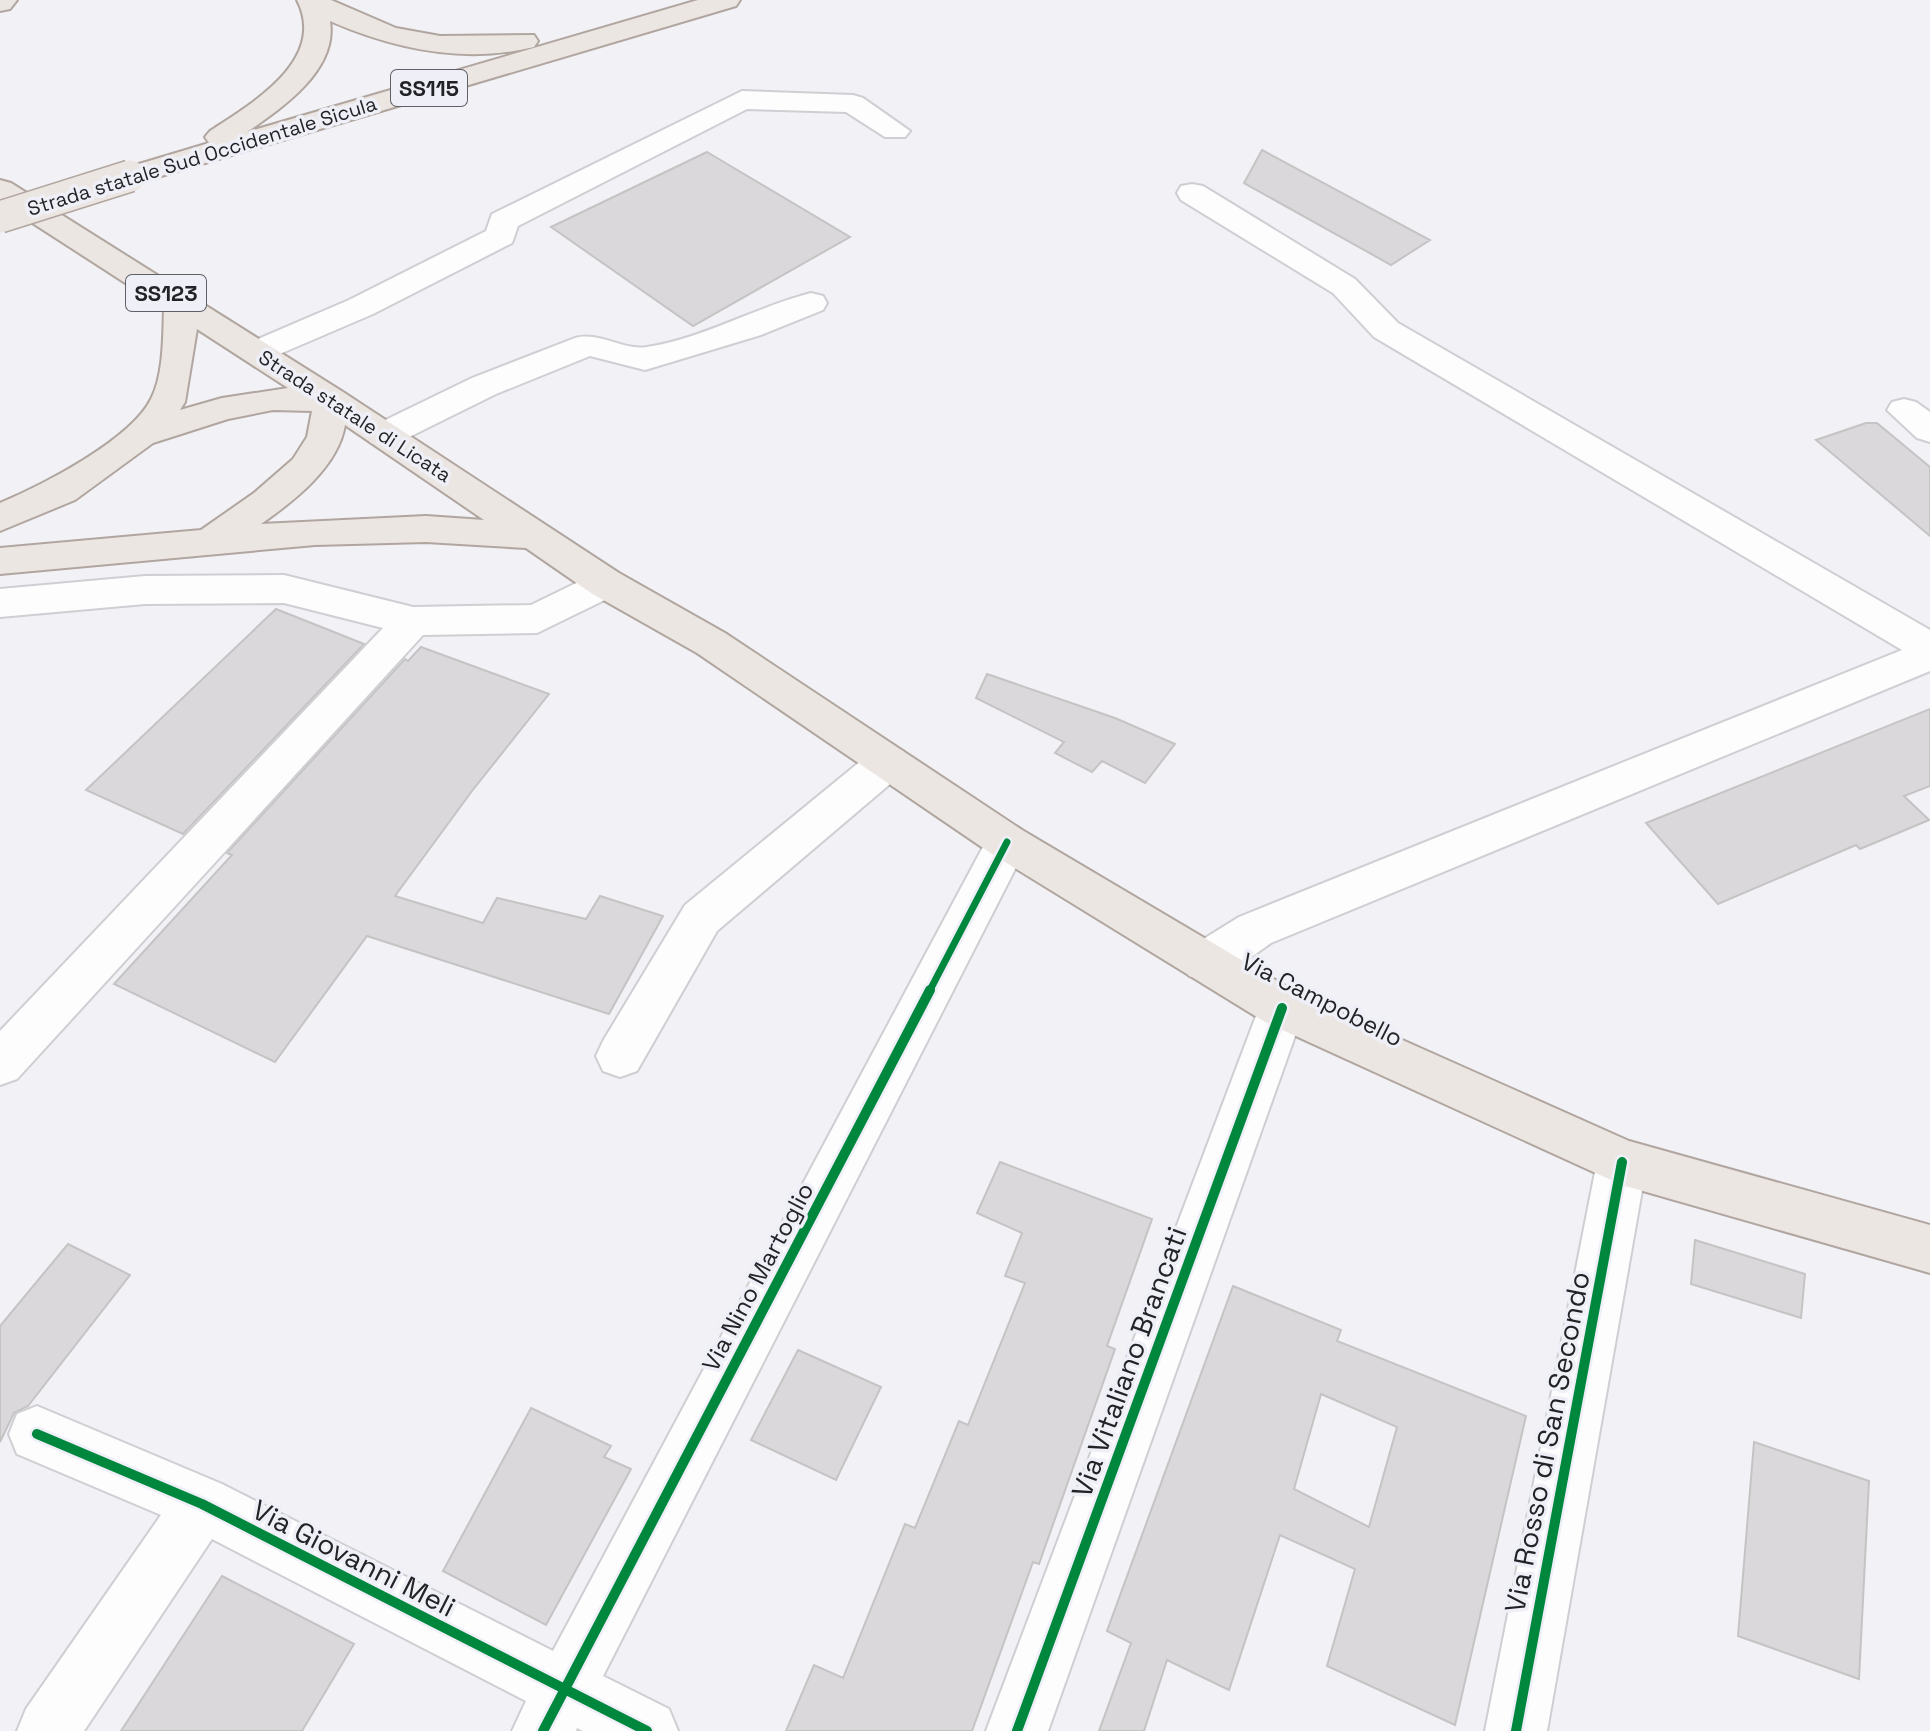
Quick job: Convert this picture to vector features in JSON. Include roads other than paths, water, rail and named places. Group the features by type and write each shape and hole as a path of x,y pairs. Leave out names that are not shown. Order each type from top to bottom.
{"main road":[{"path":"311,0 360,27 412,42 458,46 520,42 677,0"},
{"path":"130,176 217,139 267,106 305,66 318,36 311,0"},
{"name":"Strada statale Sud Occidentale Sicula","path":"0,217 727,0"},
{"name":"Strada statale di Licata","path":"0,189 331,400 539,536 605,583 711,643"},
{"path":"0,518 62,491 140,435 168,402 180,346 180,302"},
{"path":"140,435 235,406 273,399 331,400 325,437 306,467 267,502 210,542"},
{"path":"0,561 315,532 426,529 539,536"},
{"name":"Via Campobello","path":"711,643 1007,842 1282,1008 1622,1162 1930,1249"}],"street":[{"path":"256,352 361,307 501,236 503,221 742,100 853,104 895,131"},
{"path":"1192,193 1344,286 1386,330 1930,648"},
{"path":"384,435 484,386 587,345 645,359 749,328 811,303"},
{"path":"0,603 145,590 284,589 413,621 537,619 605,583"},
{"path":"0,1064 413,621"},
{"path":"1205,962 1255,930 1930,655"},
{"path":"620,1056 701,918 888,762"},
{"name":"Via Nino Martoglio","path":"554,1711 1007,842"},
{"name":"Via Vitaliano Brancati","path":"1017,1731 1282,1008"},
{"name":"Via Rosso di San Secondo","path":"1516,1731 1622,1162"},
{"name":"Via Giovanni Meli","path":"37,1434 202,1504 554,1711 647,1731"},
{"path":"48,1731 202,1504"}]}
